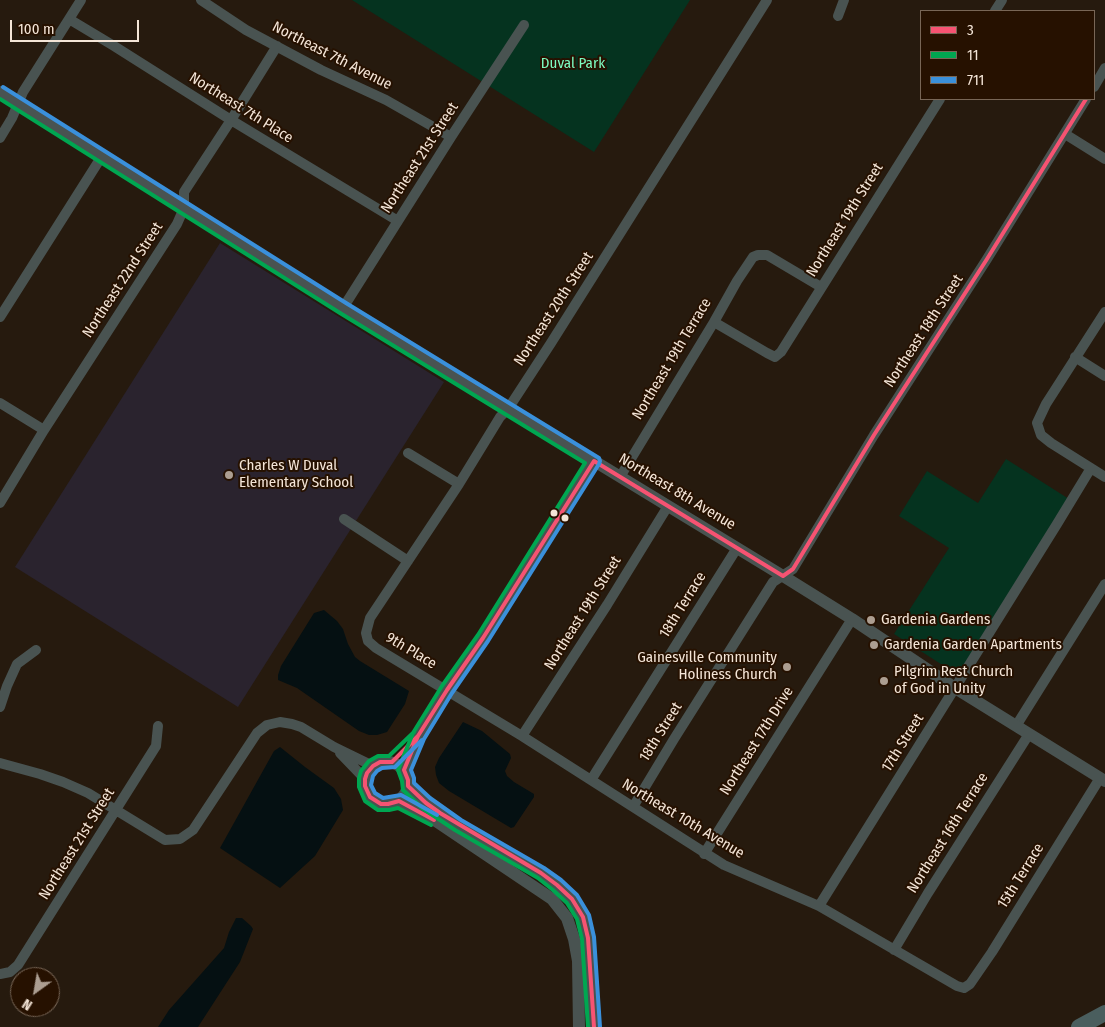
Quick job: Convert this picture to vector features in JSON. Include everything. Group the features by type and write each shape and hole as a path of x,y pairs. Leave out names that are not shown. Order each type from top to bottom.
{"highway":[{"path":"1079,1027 1105,1013"}],"street":[{"path":"0,138 19,104 23,92 81,0"},
{"name":"Northeast 7th Avenue","path":"201,0 246,30 321,70 386,100 451,137"},
{"name":"Northeast 20th Street","path":"366,633 370,618 459,484 500,417 508,409 766,0"},
{"path":"838,16 844,0"},
{"name":"Northeast 7th Place","path":"69,19 398,221"},
{"name":"Northeast 21st Street","path":"343,308 524,25"},
{"name":"Northeast 22nd Street","path":"0,503 44,430 177,224 184,208 184,192 277,46"},
{"path":"1095,84 1105,68"},
{"name":"Northeast 8th Avenue","path":"0,92 343,308 852,619 955,688 1103,780"},
{"name":"Northeast 19th Street","path":"714,322 767,353 776,356 781,352 939,100"},
{"name":"Northeast 18th Street","path":"783,576 793,569 874,435 1085,100"},
{"path":"1065,134 1105,159"},
{"path":"0,317 102,156"},
{"name":"Northeast 19th Terrace","path":"620,477 753,257 766,255 821,287"},
{"path":"1105,312 1046,404 1037,423 1041,435 1051,443 1105,477"},
{"path":"1075,357 1105,376"},
{"path":"0,403 44,430"},
{"path":"408,453 459,484"},
{"path":"404,770 418,736 483,638 594,461"},
{"name":"17th Street","path":"819,906 1091,468"},
{"name":"Northeast 19th Street","path":"522,736 608,605 668,506"},
{"path":"344,519 408,561"},
{"name":"18th Terrace","path":"591,780 737,548"},
{"name":"18th Street","path":"632,807 773,582 783,576"},
{"path":"1016,726 1105,584"},
{"name":"Northeast 17th Drive","path":"704,854 852,619"},
{"name":"9th Place","path":"366,633 368,641 376,648 447,690"},
{"path":"0,707 17,664 36,650"},
{"name":"Northeast 10th Avenue","path":"447,690 591,780 704,854 724,865 819,906 957,986 964,988"},
{"path":"0,763 40,774 88,793 164,840 180,839 193,830 257,733 267,725 280,722 301,727 334,747 373,766"},
{"name":"Northeast 21st Street","path":"5,973 18,965 156,746 158,726"},
{"name":"Northeast 16th Terrace","path":"894,950 1029,734"},
{"path":"392,762 418,736"},
{"path":"334,747 365,779"},
{"path":"380,762 392,762 404,770 408,786 404,795 399,800 388,804 381,804 368,793 365,779 373,766 380,762"},
{"name":"15th Terrace","path":"964,988 970,984 992,952 1103,780"},
{"path":"408,786 440,813 542,873 572,899 582,917 588,938 594,1027"},
{"path":"399,800 436,821 552,899 567,918 574,939 578,961 579,1027"},
{"path":"579,1012 593,1011"}],"shaded area":[{"name":"Charles W Duval Elementary School","path":"220,243 444,382 238,707 15,567"},
{"path":"324,610 343,629 355,657 409,691 405,704 387,732 369,735 359,731 297,688 278,680 281,666 314,613"},
{"path":"463,722 482,731 510,754 511,758 505,771 507,776 534,794 534,797 514,827 511,828 439,783 435,767"},
{"path":"280,747 334,788 341,799 343,810 315,856 280,888 220,848 274,751"},
{"path":"236,918 242,918 253,929 240,962 198,1027 158,1027 169,1010 224,948"}],"green space":[{"name":"Duval Park","path":"352,0 690,0 594,152"},
{"path":"1006,459 1069,499 958,675 894,634 949,548 899,516 927,471 978,503"}],"transit line":[{"name":"711","path":"3,87 346,303 599,458 599,464 424,739 411,770 414,783 430,798 461,820 544,868 577,895 589,915 594,937 600,1027"},
{"name":"11","path":"0,99 340,313 585,463 478,635 442,686 413,733 398,770 403,790 422,808 455,830 538,878 567,903 577,919 582,939 588,1027"},
{"name":"3","path":"594,1027 588,938 583,917 572,899 541,873 440,813 408,786 404,770 418,736 483,638 594,461 783,576 793,569 874,435 987,259 1085,100"},
{"name":"11","path":"414,732 389,756 378,756 369,761 361,771 359,787 365,801 378,810 398,808 431,825"},
{"name":"3","path":"418,736 392,762 380,762 373,766 367,773 365,786 370,797 381,804 399,801 434,820"},
{"name":"711","path":"422,740 395,767 382,768 377,771 373,776 371,785 375,793 383,798 401,795 437,815"}],"place":[{"name":"Charles W Duval Elementary School","path":"229,475"},
{"name":"Gardenia Gardens","path":"871,620"},
{"name":"Gardenia Garden Apartments","path":"874,645"},
{"name":"Gainesville Community Holiness Church","path":"787,667"},
{"name":"Pilgrim Rest Church of God in Unity","path":"884,681"}]}
